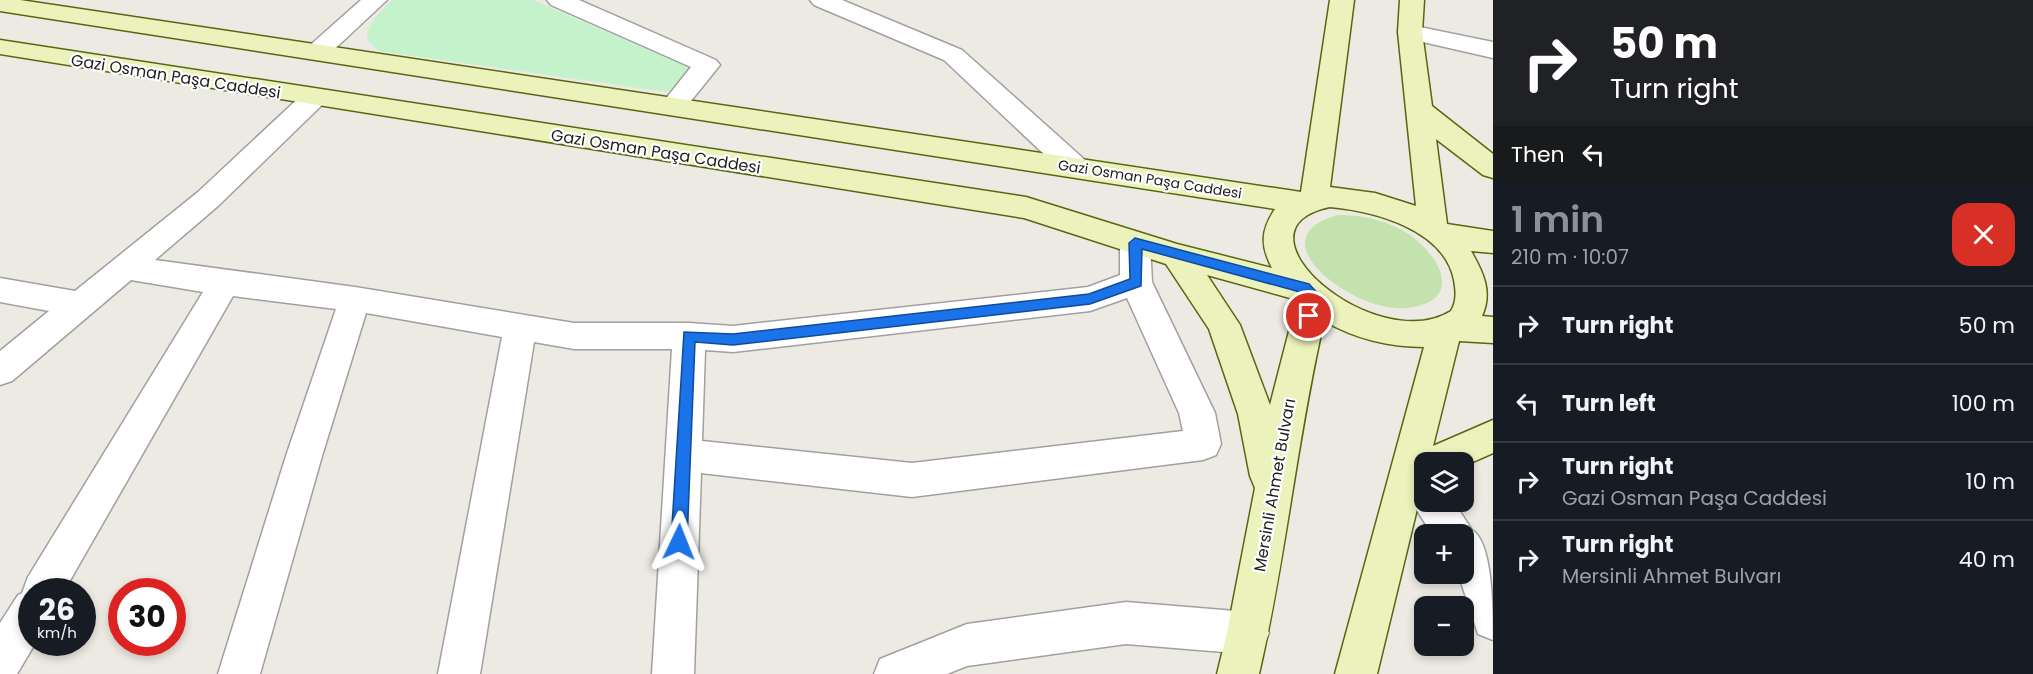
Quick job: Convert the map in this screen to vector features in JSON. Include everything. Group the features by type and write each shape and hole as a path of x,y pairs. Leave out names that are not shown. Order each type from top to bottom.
{"main road":[{"path":"1309,202 1342,0"},
{"path":"1413,0 1410,32 1438,233"},
{"name":"Gazi Osman Paşa Caddesi","path":"0,4 1309,202"},
{"name":"Gazi Osman Paşa Caddesi","path":"0,47 1026,208 1177,256 1309,292"},
{"path":"1420,110 1449,136 1493,168"},
{"path":"1449,329 1466,320 1477,303 1476,281 1463,258 1438,233 1417,219 1378,204 1339,198 1309,202 1288,212 1278,229 1278,249 1289,272 1309,292 1334,311 1362,324 1392,333 1421,335 1449,329 1493,330"},
{"path":"1438,233 1493,242"},
{"path":"1177,256 1224,325 1256,414 1272,498"},
{"name":"Mersinli Ahmet Bulvarı","path":"1238,674 1248,633 1309,292"},
{"path":"1429,452 1449,329"},
{"path":"1468,452 1493,436"},
{"path":"1356,674 1381,564 1414,501"}],"street":[{"path":"317,52 375,0"},
{"path":"559,0 706,65 673,106"},
{"path":"822,0 954,55 1075,167"},
{"path":"1410,32 1493,50"},
{"path":"0,371 78,304 208,199 314,98"},
{"path":"683,454 912,480 1203,444 1197,413 1136,282 1135,243"},
{"path":"123,267 225,283 355,298 574,336 689,336 733,339 1090,299 1136,282"},
{"path":"50,578 225,283"},
{"path":"0,290 78,304"},
{"path":"239,674 355,298"},
{"path":"459,674 520,328"},
{"path":"673,674 689,336"},
{"path":"1474,560 1493,619"},
{"path":"920,669 967,645 1126,623 1248,633"},
{"path":"0,662 18,632"}],"green space":[{"path":"392,0 533,0 693,69 667,92 379,51 367,40 369,28"},
{"path":"1338,215 1377,220 1413,237 1425,248 1440,272 1442,284 1438,295 1427,303 1408,308 1387,307 1363,300 1340,288 1321,273 1309,256 1305,240 1314,226"}],"route":[{"path":"679,542 689,336 733,339 1090,299 1136,282 1135,243 1304,288 1314,297 1309,316"}]}
